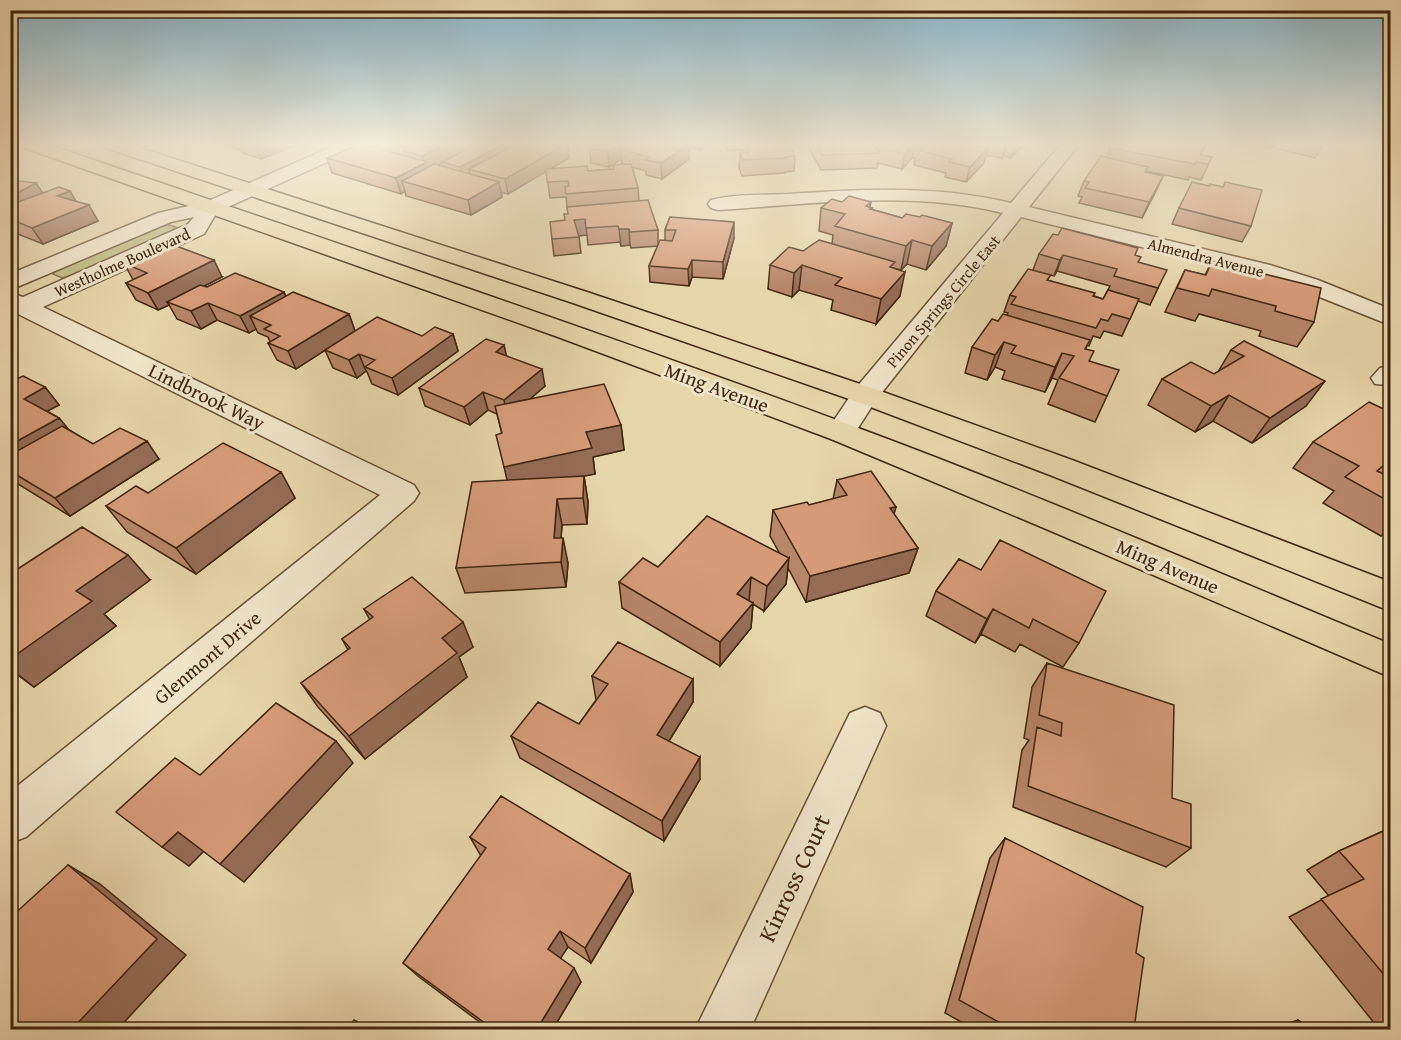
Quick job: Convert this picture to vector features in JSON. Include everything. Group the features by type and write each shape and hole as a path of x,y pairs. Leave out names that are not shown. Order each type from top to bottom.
{"main road":[{"name":"Ming Avenue","path":"170,193 567,332 841,432 1063,522 1390,661"},
{"name":"Ming Avenue","path":"259,193 616,309 865,395 1104,484 1390,597"}],"street":[{"name":"Westholme Boulevard","path":"15,296 196,229 212,207 241,193"},
{"name":"Pinon Springs Circle East","path":"841,432 865,395 1032,193"},
{"name":"Almendra Avenue","path":"718,204 881,195 919,195 976,201 1262,270 1310,285 1390,318"},
{"name":"Lindbrook Way","path":"15,296 403,493"},
{"name":"Glenmont Drive","path":"10,821 403,493"},
{"name":"Kinross Court","path":"722,1029 865,726"}],"shaded area":[{"path":"166,224 176,227 170,232 73,275 62,278 53,274 56,270"}],"building":[{"path":"44,193 66,193 57,196 89,205 32,228 10,219 10,205"},
{"path":"442,193 481,193 468,200"},
{"path":"1106,193 1154,193 1149,202"},
{"path":"1187,193 1261,193 1251,226 1179,208"},
{"path":"849,196 871,202 866,206 872,208 870,209 902,218 906,214 920,217 922,215 952,223 932,246 912,240 906,246 835,226 845,214 821,208 832,199 842,202"},
{"path":"648,200 658,230 630,232 629,229 619,229 618,226 586,228 585,219 574,220 579,237 552,239 550,222 565,220 564,214 568,214 567,207"},
{"path":"670,217 734,222 723,262 692,260 688,269 649,266 660,240 672,241 676,230 665,230"},
{"path":"1062,228 1138,248 1135,255 1141,257 1138,262 1167,270 1158,288 1114,276 1117,269 1063,255 1060,260 1039,254 1053,234 1058,235"},
{"path":"819,240 895,262 890,267 905,272 881,299 835,285 842,278 802,265 794,273 770,265 789,247 803,251"},
{"path":"168,243 214,260 148,293 126,283 147,273 124,263"},
{"path":"1212,261 1321,288 1314,322 1275,311 1276,306 1212,289 1209,296 1177,288 1185,270 1206,275"},
{"path":"1028,269 1051,275 1047,280 1095,293 1093,296 1103,299 1108,290 1139,299 1130,319 1112,314 1108,321 1101,319 1096,328 1011,304 1016,297 1010,295"},
{"path":"235,273 284,292 240,316 208,303 191,311 167,302 200,285 207,287"},
{"path":"293,292 349,314 288,351 268,343 280,336 264,329 271,325 250,316"},
{"path":"1003,314 1090,340 1085,349 1094,351 1089,361 1119,370 1107,396 1059,378 1074,356 1062,353 1055,367 1011,353 1016,346 1004,342 995,355 972,347 992,319 998,321"},
{"path":"377,317 422,336 435,327 453,334 392,378 365,367 375,360 359,354 349,360 325,350"},
{"path":"486,339 504,345 496,352 542,369 504,400 483,392 464,407 419,388"},
{"path":"1244,341 1325,381 1270,418 1229,395 1211,406 1162,379 1191,362 1214,374 1244,356 1231,350"},
{"path":"23,376 45,387 24,399 59,418 10,445 10,382"},
{"path":"604,384 621,425 586,432 592,448 504,467 496,435 502,433 495,406"},
{"path":"1369,402 1390,412 1390,469 1384,465 1377,471 1390,477 1390,502 1345,477 1359,466 1313,442"},
{"path":"62,426 93,444 120,428 147,441 55,498 10,471 10,455"},
{"path":"223,443 281,472 176,548 106,506 136,486 148,493"},
{"path":"871,471 896,507 890,508 918,548 810,576 773,510 807,502 809,505 847,495 837,480"},
{"path":"584,476 583,498 557,499 554,538 563,538 561,562 456,568 472,482"},
{"path":"707,516 789,558 767,586 751,577 737,594 753,603 720,642 619,582 643,558 658,567"},
{"path":"82,527 128,555 76,591 92,601 10,659 10,574"},
{"path":"1000,540 1106,591 1079,643 1033,619 1029,628 993,609 987,619 936,591 959,559 981,570"},
{"path":"412,577 463,622 442,638 457,653 349,736 301,683 350,648 342,639 373,617 364,609"},
{"path":"618,642 693,679 657,735 700,757 662,821 511,736 538,702 579,724 608,684 592,676"},
{"path":"1047,663 1174,705 1172,798 1191,804 1191,848 1028,786 1037,727 1061,736 1062,723 1039,715"},
{"path":"276,703 336,741 220,864 178,832 162,847 116,812 175,758 200,775"},
{"path":"501,796 630,874 585,948 560,931 548,949 574,968 537,1029 493,1029 403,963 486,848 470,837"},
{"path":"1390,828 1390,982 1321,899 1364,879 1339,851"},
{"path":"1005,838 1143,907 1136,953 1144,958 1134,1029 1011,1029 959,1000"},
{"path":"68,865 157,939 72,1029 10,1029 10,960 17,954 10,948 10,918"},
{"path":"354,1020 366,1029 347,1029"},
{"path":"1298,1020 1311,1029 1295,1029"}]}
